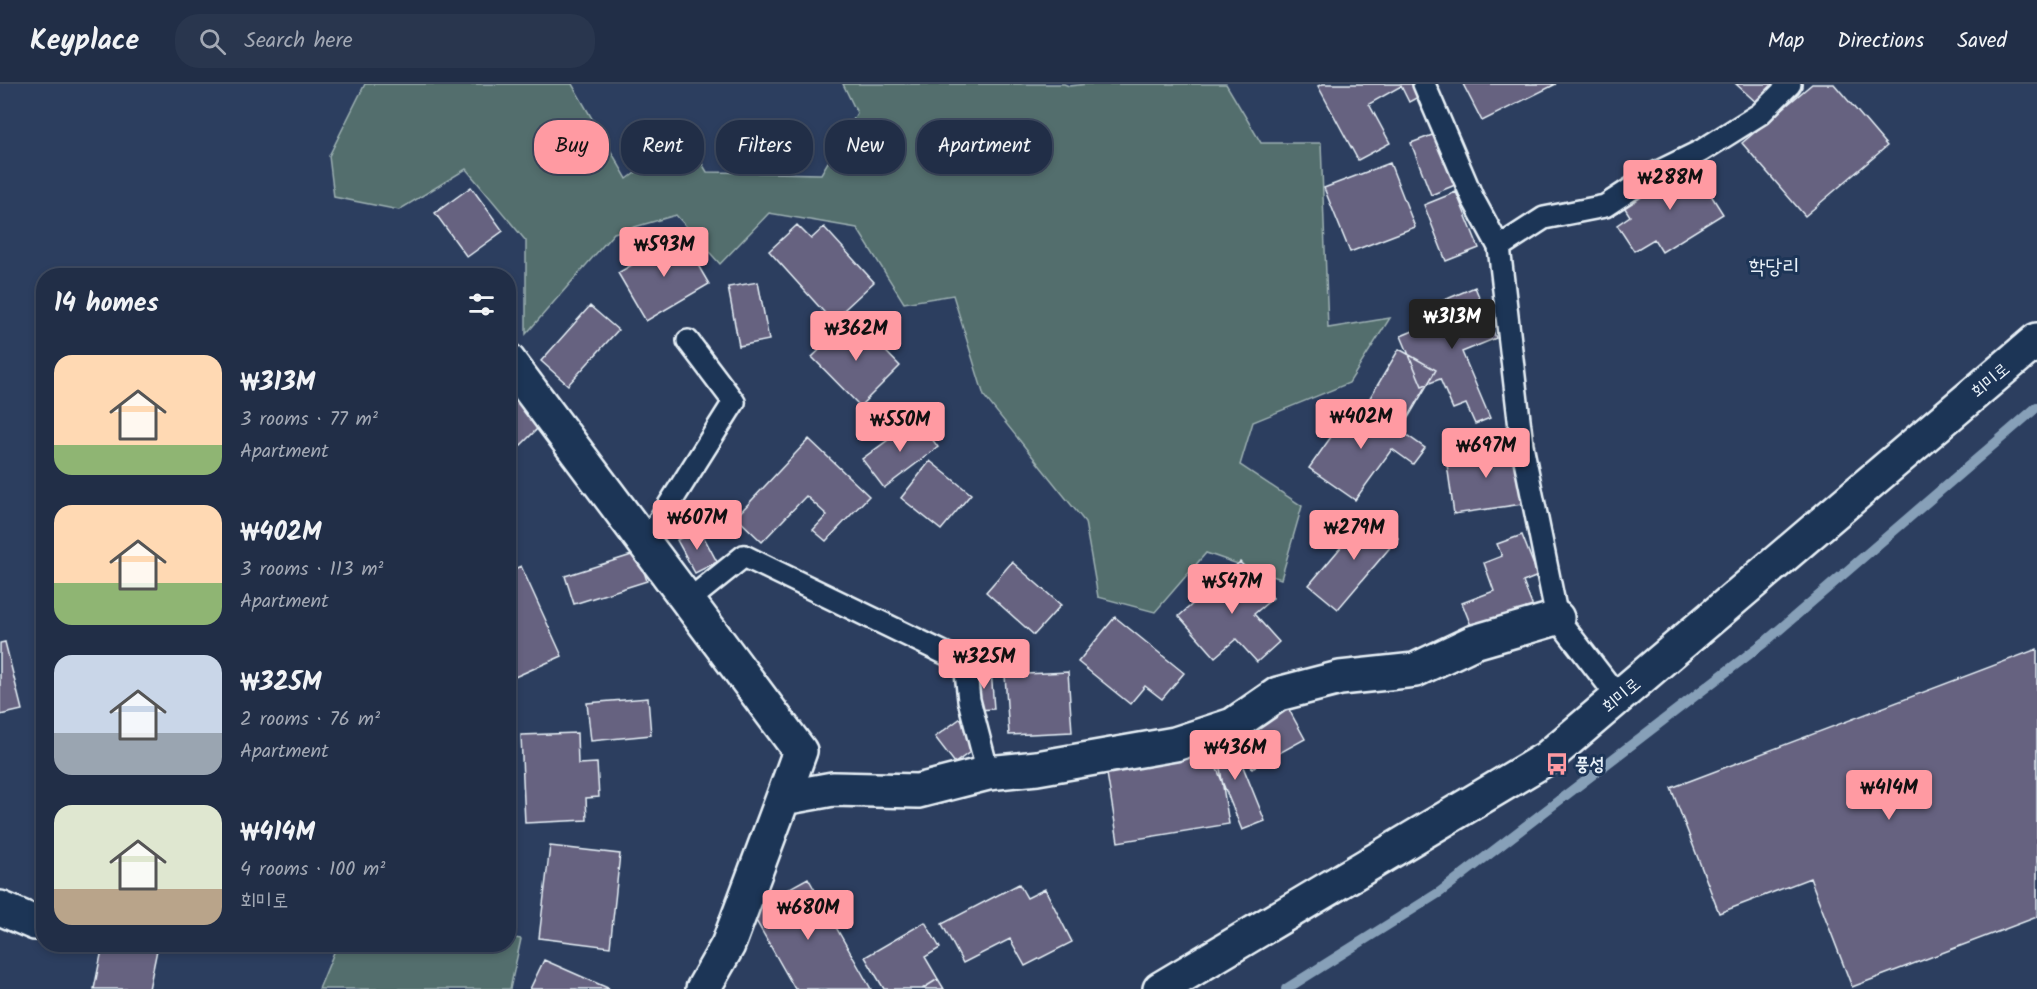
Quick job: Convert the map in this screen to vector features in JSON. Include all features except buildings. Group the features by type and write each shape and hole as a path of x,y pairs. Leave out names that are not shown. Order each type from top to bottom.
{"street":[{"name":"회미로","path":"1160,989 1547,758 2037,340"},
{"path":"516,371 800,751 728,945 703,989"},
{"path":"783,798 833,789 918,790 988,773 1037,768 1175,744 1233,725 1278,694 1340,678 1415,670 1474,642 1557,618"},
{"path":"0,908 36,921"}],"lane":[{"path":"1424,84 1473,198 1499,247 1522,445 1557,618 1618,697"},
{"path":"1499,247 1544,218 1605,206 1653,174 1701,151 1760,114 1790,84"},
{"path":"645,543 734,402 688,341"},
{"path":"688,601 744,556 965,663 969,700 988,773"}],"green space":[{"path":"365,84 572,84 593,120 534,120 534,174 609,174 609,148 621,169 621,174 624,174 627,179 634,174 704,174 704,167 707,172 716,174 821,174 825,167 825,174 905,174 905,120 853,120 857,113 843,84 1064,84 1069,86 1226,84 1261,143 1321,143 1328,328 1390,318 1349,383 1253,422 1240,465 1302,506 1281,579 1206,553 1155,612 1098,597 1085,522 984,396 953,295 904,303 857,228 769,213 720,264 676,215 614,233 526,334 526,241 466,169 399,210 334,197 329,156"},
{"path":"516,938 521,939 510,989 319,989 334,952 516,952"}],"waterway":[{"path":"1286,989 1440,892 1765,642 2037,407"}],"place":[{"name":"풍성","path":"1557,764"}],"district":[{"name":"학당리","path":"1774,266"}]}
